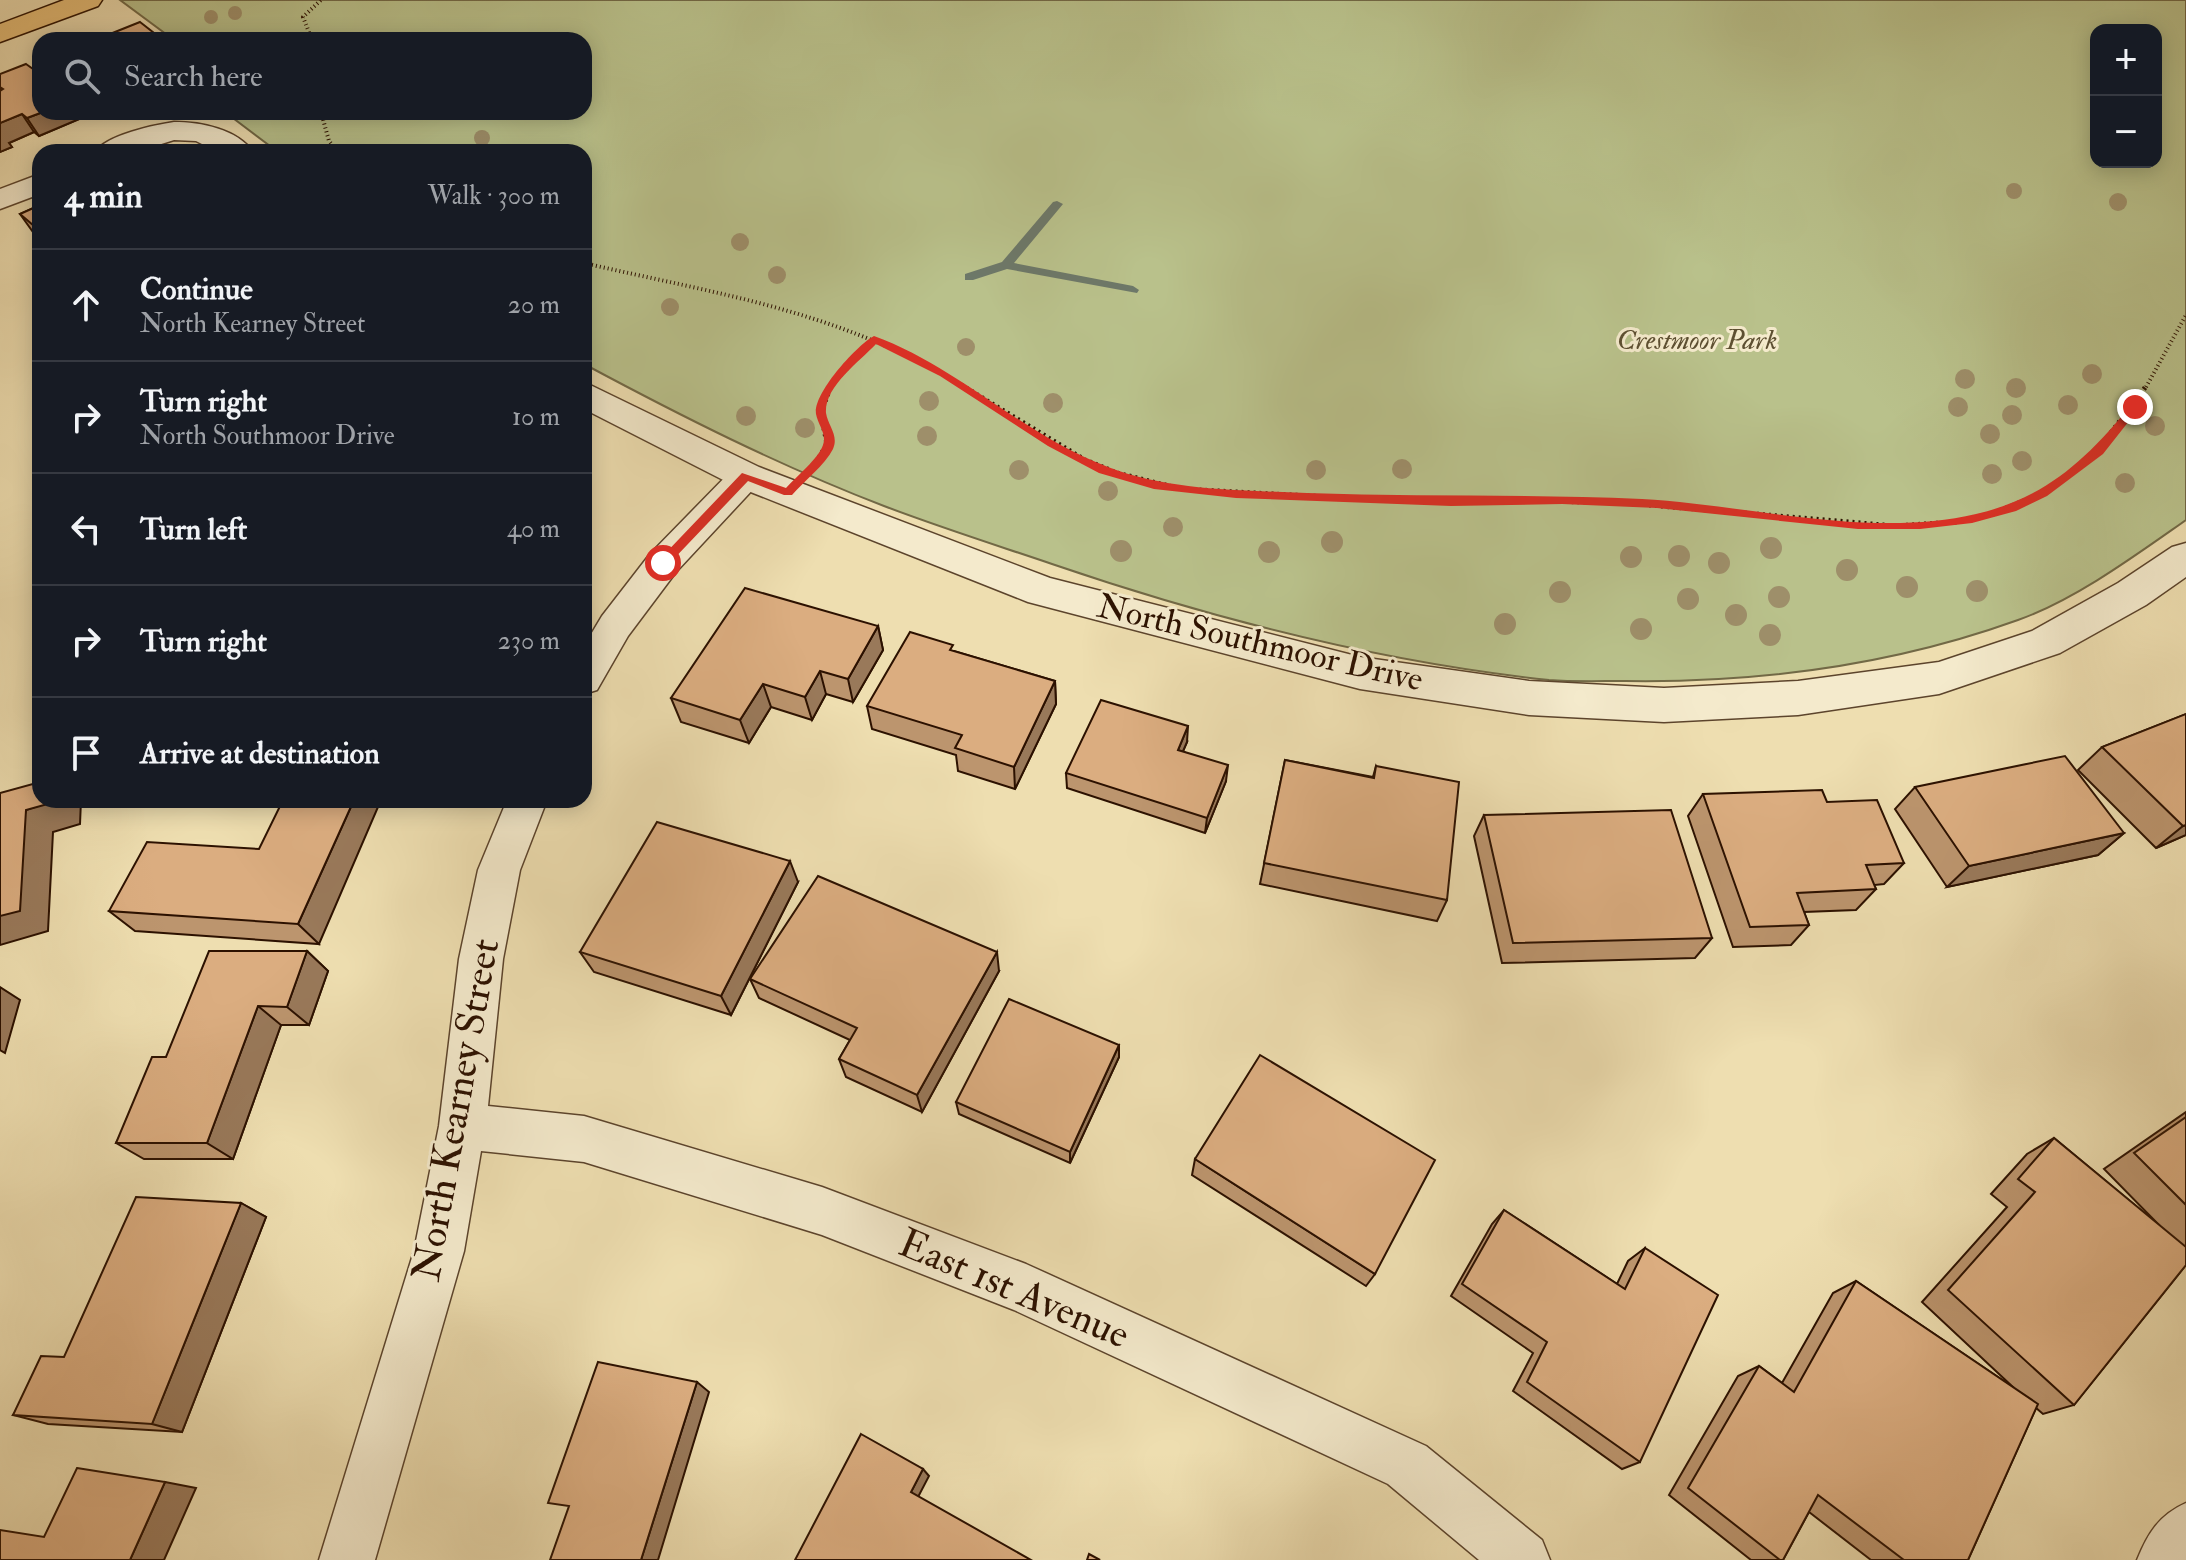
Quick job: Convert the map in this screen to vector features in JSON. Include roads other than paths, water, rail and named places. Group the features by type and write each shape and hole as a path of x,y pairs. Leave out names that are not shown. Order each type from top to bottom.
{"main road":[{"path":"0,34 89,0"}],"street":[{"path":"128,144 156,132 176,129 198,131 227,144"},
{"path":"0,200 32,186"},
{"name":"North Southmoor Drive","path":"592,398 746,476 1042,591 1360,673 1529,698 1664,705 1798,698 1939,678 2046,642 2132,594 2186,557"},
{"path":"592,665 615,626 663,563 746,476"},
{"name":"North Kearney Street","path":"347,1560 439,1251 462,1126 481,959 499,870 524,808"},
{"name":"East 1st Avenue","path":"462,1126 584,1139 822,1211 1026,1289 1407,1465 1522,1560"},
{"path":"2165,1560 2186,1531"}],"waterway":[{"path":"1006,265 1057,204"},
{"path":"969,277 1006,265"},
{"path":"1006,265 1133,290"}],"park label":[{"name":"Crestmoor Park","path":"1697,340"}]}
